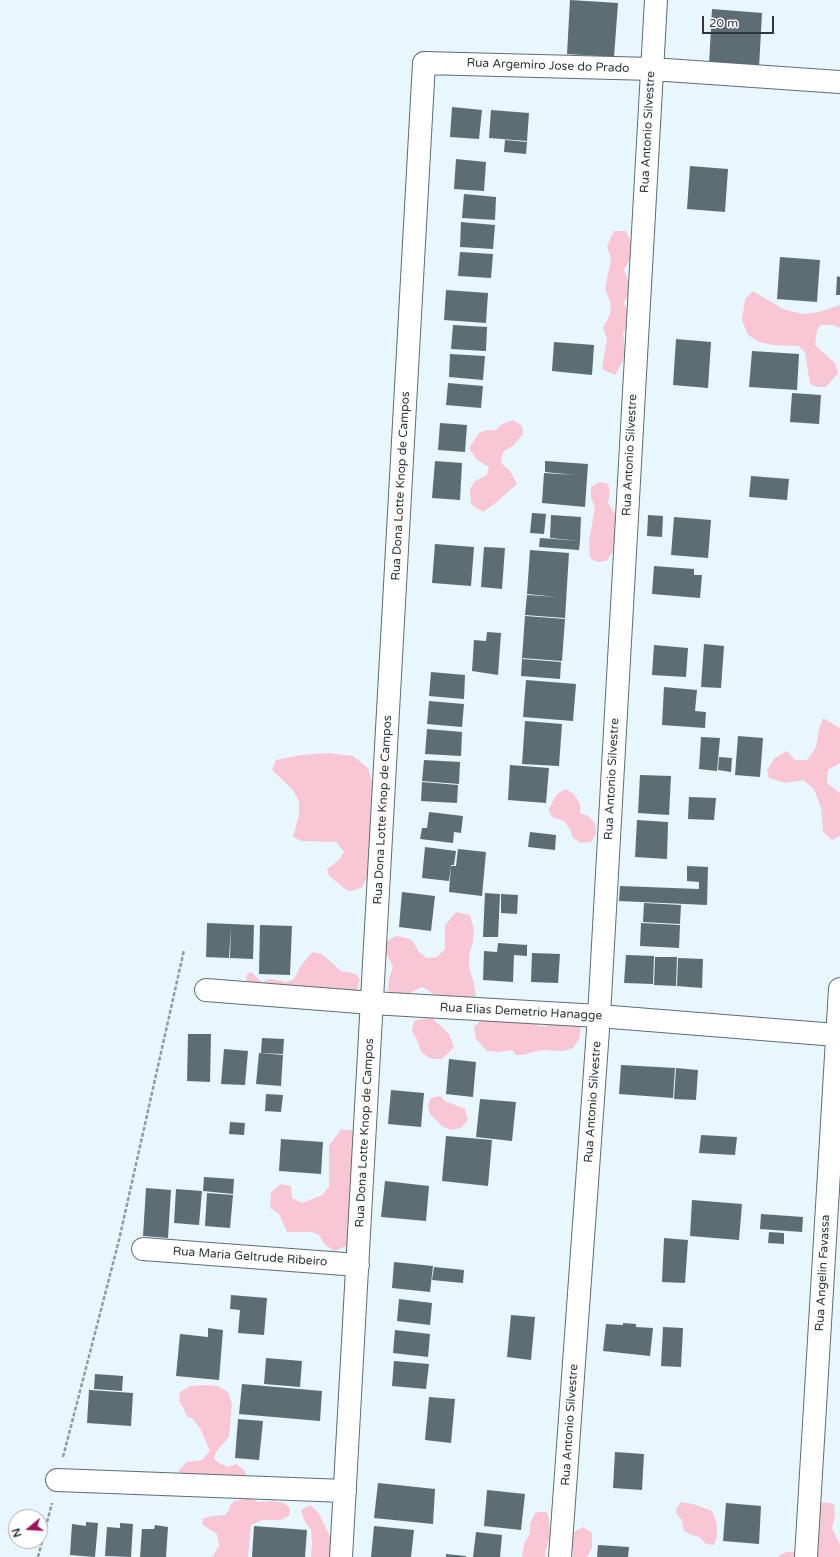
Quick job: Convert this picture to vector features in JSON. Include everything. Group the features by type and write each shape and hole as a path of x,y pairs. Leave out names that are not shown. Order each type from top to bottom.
{"street":[{"name":"Rua Antonio Silvestre","path":"560,1557 599,1016 656,0"},
{"name":"Rua Argemiro Jose do Prado","path":"424,63 652,69 840,82"},
{"name":"Rua Dona Lotte Knop de Campos","path":"341,1557 424,63"},
{"name":"Rua Angelin Favassa","path":"806,1557 836,1035 840,989"},
{"name":"Rua Elias Demetrio Hanagge","path":"206,990 372,1003 599,1016 836,1035"},
{"name":"Rua Maria Geltrude Ribeiro","path":"143,1249 358,1265"},
{"path":"57,1480 345,1491"}],"path":[{"path":"38,1557 119,1240 184,950"}],"shaded area":[{"path":"614,231 626,231 632,245 631,257 624,270 630,285 628,295 624,303 631,319 623,333 626,356 615,375 602,369 607,339 603,328 610,314 611,304 605,289 611,259 607,246"},
{"path":"753,291 783,309 803,314 819,312 840,305 840,328 833,325 821,325 817,330 815,345 835,363 838,373 826,387 817,387 810,384 805,352 798,346 773,345 759,342 748,335 742,320 745,299"},
{"path":"513,420 522,426 523,434 514,445 503,452 501,463 510,471 517,484 483,512 471,504 470,489 475,481 487,475 489,467 477,460 469,448 479,433 487,430 496,430 502,424"},
{"path":"600,482 608,484 610,493 608,503 614,512 618,524 615,549 606,561 597,562 590,558 589,541 595,508 591,497 591,487"},
{"path":"823,718 840,728 840,763 828,770 827,783 840,793 840,836 832,840 823,832 821,808 814,789 803,780 785,783 769,778 767,770 775,758 787,751 795,760 807,760 816,747"},
{"path":"328,753 353,756 368,768 374,790 370,811 370,840 373,867 362,887 352,891 348,891 329,876 327,869 340,859 344,852 336,842 302,841 293,837 299,815 299,801 293,790 272,770 276,760 301,755"},
{"path":"566,789 574,794 580,804 580,813 588,816 595,823 596,834 591,842 581,843 573,838 570,829 564,821 552,817 548,810 557,794"},
{"path":"456,912 470,915 474,929 473,943 469,954 469,967 476,996 465,1002 440,998 422,987 398,997 388,991 389,979 393,966 383,949 387,941 396,936 403,937 412,940 419,952 427,958 437,957 445,949 445,925"},
{"path":"312,952 322,954 341,971 356,974 360,980 356,992 248,986 246,978 247,974 251,972 262,982 271,979 286,982 294,979 300,967"},
{"path":"432,1018 449,1034 454,1047 442,1059 431,1059 421,1052 412,1031 414,1021"},
{"path":"483,1018 530,1019 539,1026 575,1020 581,1027 579,1039 573,1048 563,1051 541,1050 523,1055 516,1055 512,1050 499,1052 487,1051 476,1039 474,1027"},
{"path":"440,1096 445,1101 465,1109 468,1120 461,1128 451,1130 443,1127 430,1114 428,1106 431,1098"},
{"path":"341,1129 356,1131 347,1246 334,1251 325,1245 319,1235 312,1232 287,1232 279,1214 270,1208 271,1192 281,1184 291,1186 292,1198 302,1203 322,1195 329,1187 329,1146"},
{"path":"190,1386 218,1386 228,1392 232,1404 229,1437 216,1452 214,1459 228,1467 236,1464 244,1470 248,1478 181,1476 179,1470 187,1462 202,1460 210,1451 200,1428 191,1417 188,1418 179,1400 180,1392"},
{"path":"252,1499 258,1502 273,1501 284,1503 290,1508 289,1516 281,1520 263,1520 251,1525 248,1557 212,1557 219,1546 217,1534 203,1525 202,1519 225,1515 229,1510 230,1505 235,1501"},
{"path":"681,1502 693,1504 712,1511 717,1524 717,1536 714,1545 706,1544 699,1537 684,1531 682,1520 677,1515 676,1509"},
{"path":"823,1502 834,1504 835,1514 832,1528 840,1545 840,1557 777,1557 786,1552 798,1552 812,1511"},
{"path":"310,1505 318,1512 329,1534 332,1544 331,1557 311,1557 311,1530 304,1520 301,1510"},
{"path":"547,1512 549,1521 550,1537 545,1552 546,1557 522,1557 524,1544 530,1533 530,1524 535,1513"},
{"path":"583,1527 592,1533 592,1548 587,1557 573,1557 572,1533"}],"building":[{"path":"570,0 618,3 614,57 567,54"},
{"path":"712,9 762,13 759,68 709,65"},
{"path":"452,107 482,110 479,139 450,137"},
{"path":"491,110 529,113 527,141 489,138"},
{"path":"505,140 527,142 526,154 504,152"},
{"path":"456,159 486,162 484,191 454,189"},
{"path":"690,166 728,169 725,212 687,209"},
{"path":"464,194 496,197 495,220 462,218"},
{"path":"461,222 495,225 493,249 460,247"},
{"path":"460,252 493,254 491,278 458,276"},
{"path":"780,257 820,260 817,302 777,299"},
{"path":"837,276 840,277 840,295 836,295"},
{"path":"446,290 488,293 486,323 444,320"},
{"path":"453,325 487,327 486,351 451,349"},
{"path":"676,339 711,342 708,388 673,385"},
{"path":"554,342 594,345 592,375 552,371"},
{"path":"752,351 799,354 797,390 749,387"},
{"path":"450,354 485,356 483,380 449,377"},
{"path":"448,383 483,386 481,408 446,405"},
{"path":"792,393 821,395 819,424 790,422"},
{"path":"440,423 467,425 465,452 438,450"},
{"path":"435,461 462,463 460,500 432,498"},
{"path":"545,461 588,464 585,507 542,503 544,473 575,475 545,472"},
{"path":"751,476 789,479 787,500 749,497"},
{"path":"532,513 546,514 544,534 530,533"},
{"path":"551,515 581,517 580,541 550,538"},
{"path":"648,515 663,516 662,537 647,536"},
{"path":"674,517 711,520 708,558 671,555"},
{"path":"540,538 580,541 579,550 539,547"},
{"path":"435,544 474,547 471,586 432,583"},
{"path":"484,547 505,548 502,589 481,587"},
{"path":"530,550 569,553 565,618 525,615 527,595 557,597 527,594"},
{"path":"654,566 694,569 694,575 702,575 700,598 652,594"},
{"path":"525,616 565,619 562,661 522,658"},
{"path":"487,632 501,633 498,675 472,671 474,640 486,641"},
{"path":"704,644 724,646 721,688 701,687"},
{"path":"654,645 688,648 686,677 652,675"},
{"path":"522,659 561,662 560,679 521,676"},
{"path":"431,672 465,675 464,699 429,696"},
{"path":"526,680 576,684 573,721 523,717"},
{"path":"664,687 697,690 695,711 706,712 705,728 662,725"},
{"path":"429,701 464,704 462,727 427,724"},
{"path":"525,721 562,724 559,766 522,764"},
{"path":"427,729 462,732 461,756 425,754"},
{"path":"738,736 763,738 760,777 735,775"},
{"path":"701,737 720,738 717,771 699,769"},
{"path":"719,757 732,758 731,772 718,770"},
{"path":"424,760 460,762 459,784 422,781"},
{"path":"510,765 549,768 546,803 508,800"},
{"path":"640,775 671,776 669,815 638,813"},
{"path":"422,782 458,785 457,803 421,801"},
{"path":"689,797 716,798 714,820 688,819"},
{"path":"429,812 463,816 461,833 454,832 453,843 420,839 422,828 427,828"},
{"path":"637,820 668,822 667,859 635,857"},
{"path":"530,832 556,835 555,850 528,847"},
{"path":"425,847 456,851 454,865 451,865 449,881 422,878"},
{"path":"458,849 486,852 482,896 449,892 451,866 456,866"},
{"path":"687,866 708,867 707,905 619,901 620,886 699,889 699,882 687,881"},
{"path":"402,892 435,896 431,931 399,927"},
{"path":"485,893 500,894 498,937 483,937"},
{"path":"501,894 518,895 517,914 501,913"},
{"path":"644,903 681,905 680,924 643,922"},
{"path":"207,923 254,925 253,959 230,958 231,927 229,958 206,957"},
{"path":"641,923 680,925 679,948 640,946"},
{"path":"260,925 292,926 290,975 259,974"},
{"path":"498,943 527,945 527,956 514,955 513,982 483,980 484,951 497,952"},
{"path":"532,953 560,954 558,983 531,982"},
{"path":"626,955 654,956 653,984 624,983"},
{"path":"655,957 677,957 676,986 654,985"},
{"path":"678,958 703,959 702,988 677,986"},
{"path":"188,1034 211,1034 210,1082 187,1081"},
{"path":"262,1038 284,1039 283,1054 261,1053"},
{"path":"224,1049 248,1051 245,1085 221,1084"},
{"path":"259,1053 283,1055 281,1086 256,1084"},
{"path":"449,1059 476,1062 473,1097 446,1094"},
{"path":"621,1065 675,1068 673,1098 619,1094"},
{"path":"676,1068 698,1070 696,1100 674,1099"},
{"path":"391,1090 424,1093 421,1127 388,1124"},
{"path":"266,1094 283,1095 281,1112 265,1111"},
{"path":"480,1099 516,1102 512,1141 476,1137"},
{"path":"230,1122 245,1123 244,1135 229,1134"},
{"path":"701,1135 737,1137 735,1155 699,1153"},
{"path":"446,1136 492,1140 488,1186 442,1181"},
{"path":"281,1139 323,1142 321,1174 279,1171"},
{"path":"204,1177 234,1179 233,1194 203,1191"},
{"path":"385,1181 429,1186 426,1221 381,1217"},
{"path":"146,1188 171,1190 168,1238 143,1236"},
{"path":"176,1189 202,1191 199,1225 174,1223"},
{"path":"207,1193 233,1195 230,1228 205,1226"},
{"path":"692,1200 742,1204 739,1240 690,1236"},
{"path":"761,1214 803,1217 802,1232 760,1229"},
{"path":"769,1232 784,1233 784,1244 768,1243"},
{"path":"664,1238 688,1240 685,1283 662,1282"},
{"path":"394,1262 433,1266 430,1292 392,1288"},
{"path":"434,1267 464,1270 463,1283 432,1280"},
{"path":"231,1295 267,1298 264,1335 238,1333 240,1310 230,1309"},
{"path":"399,1299 432,1303 430,1325 397,1321"},
{"path":"511,1315 535,1317 531,1360 507,1357"},
{"path":"623,1323 636,1324 636,1327 653,1328 650,1356 603,1351 606,1324 623,1325"},
{"path":"663,1327 683,1328 681,1367 661,1366"},
{"path":"208,1328 223,1330 219,1380 176,1376 180,1334 208,1337"},
{"path":"395,1330 430,1334 428,1357 393,1353"},
{"path":"266,1358 302,1361 300,1387 264,1384"},
{"path":"394,1361 429,1364 426,1389 392,1386"},
{"path":"95,1374 123,1376 122,1391 94,1389"},
{"path":"242,1384 322,1391 320,1421 239,1414"},
{"path":"89,1390 133,1393 131,1426 87,1423"},
{"path":"429,1397 455,1399 451,1443 425,1440"},
{"path":"238,1419 263,1421 259,1460 235,1458"},
{"path":"615,1452 644,1454 642,1490 613,1488"},
{"path":"378,1483 435,1489 433,1524 374,1518"},
{"path":"487,1490 525,1494 521,1530 484,1526"},
{"path":"726,1503 761,1506 759,1544 723,1541"},
{"path":"86,1522 98,1523 95,1557 70,1555 72,1524 86,1526"},
{"path":"120,1523 133,1524 131,1557 105,1556 107,1527 120,1528"},
{"path":"155,1525 168,1527 166,1557 140,1557 142,1529 154,1529"},
{"path":"254,1526 307,1530 305,1557 252,1557"},
{"path":"374,1526 414,1530 411,1557 371,1557"},
{"path":"476,1532 502,1535 500,1557 473,1557"},
{"path":"598,1545 629,1547 628,1557 597,1557"},
{"path":"446,1554 466,1556 466,1557 446,1557"}]}
